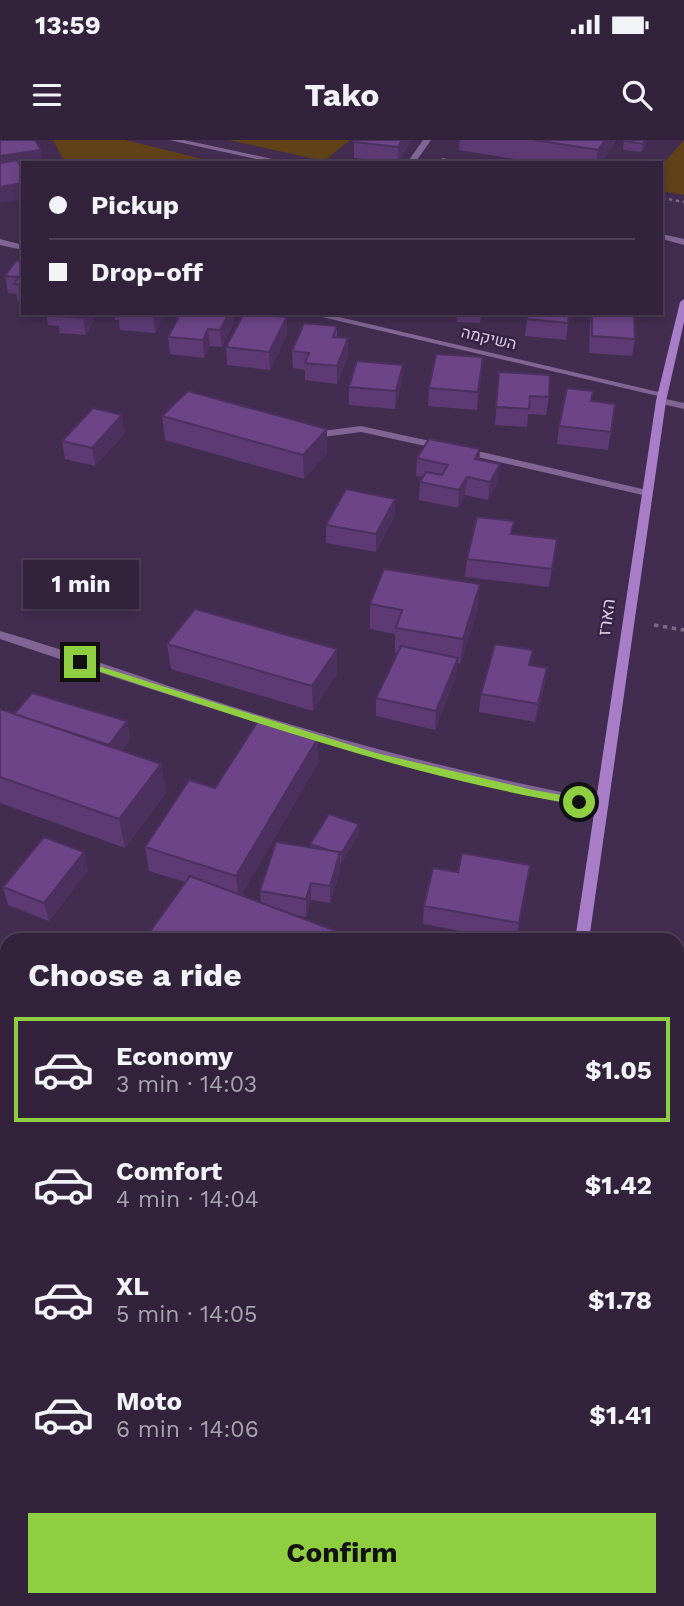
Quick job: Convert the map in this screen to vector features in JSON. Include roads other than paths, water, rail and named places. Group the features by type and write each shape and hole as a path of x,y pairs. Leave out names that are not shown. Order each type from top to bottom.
{"street":[{"path":"173,140 277,161"},
{"path":"412,161 427,140"},
{"path":"663,237 684,242"},
{"path":"0,243 21,248"},
{"name":"הארז","path":"583,933 661,398 684,302"},
{"name":"השיקמה","path":"317,315 661,398 684,406"},
{"path":"315,435 362,429 376,431 647,493"},
{"path":"0,635 375,756 533,794 602,805"}]}
